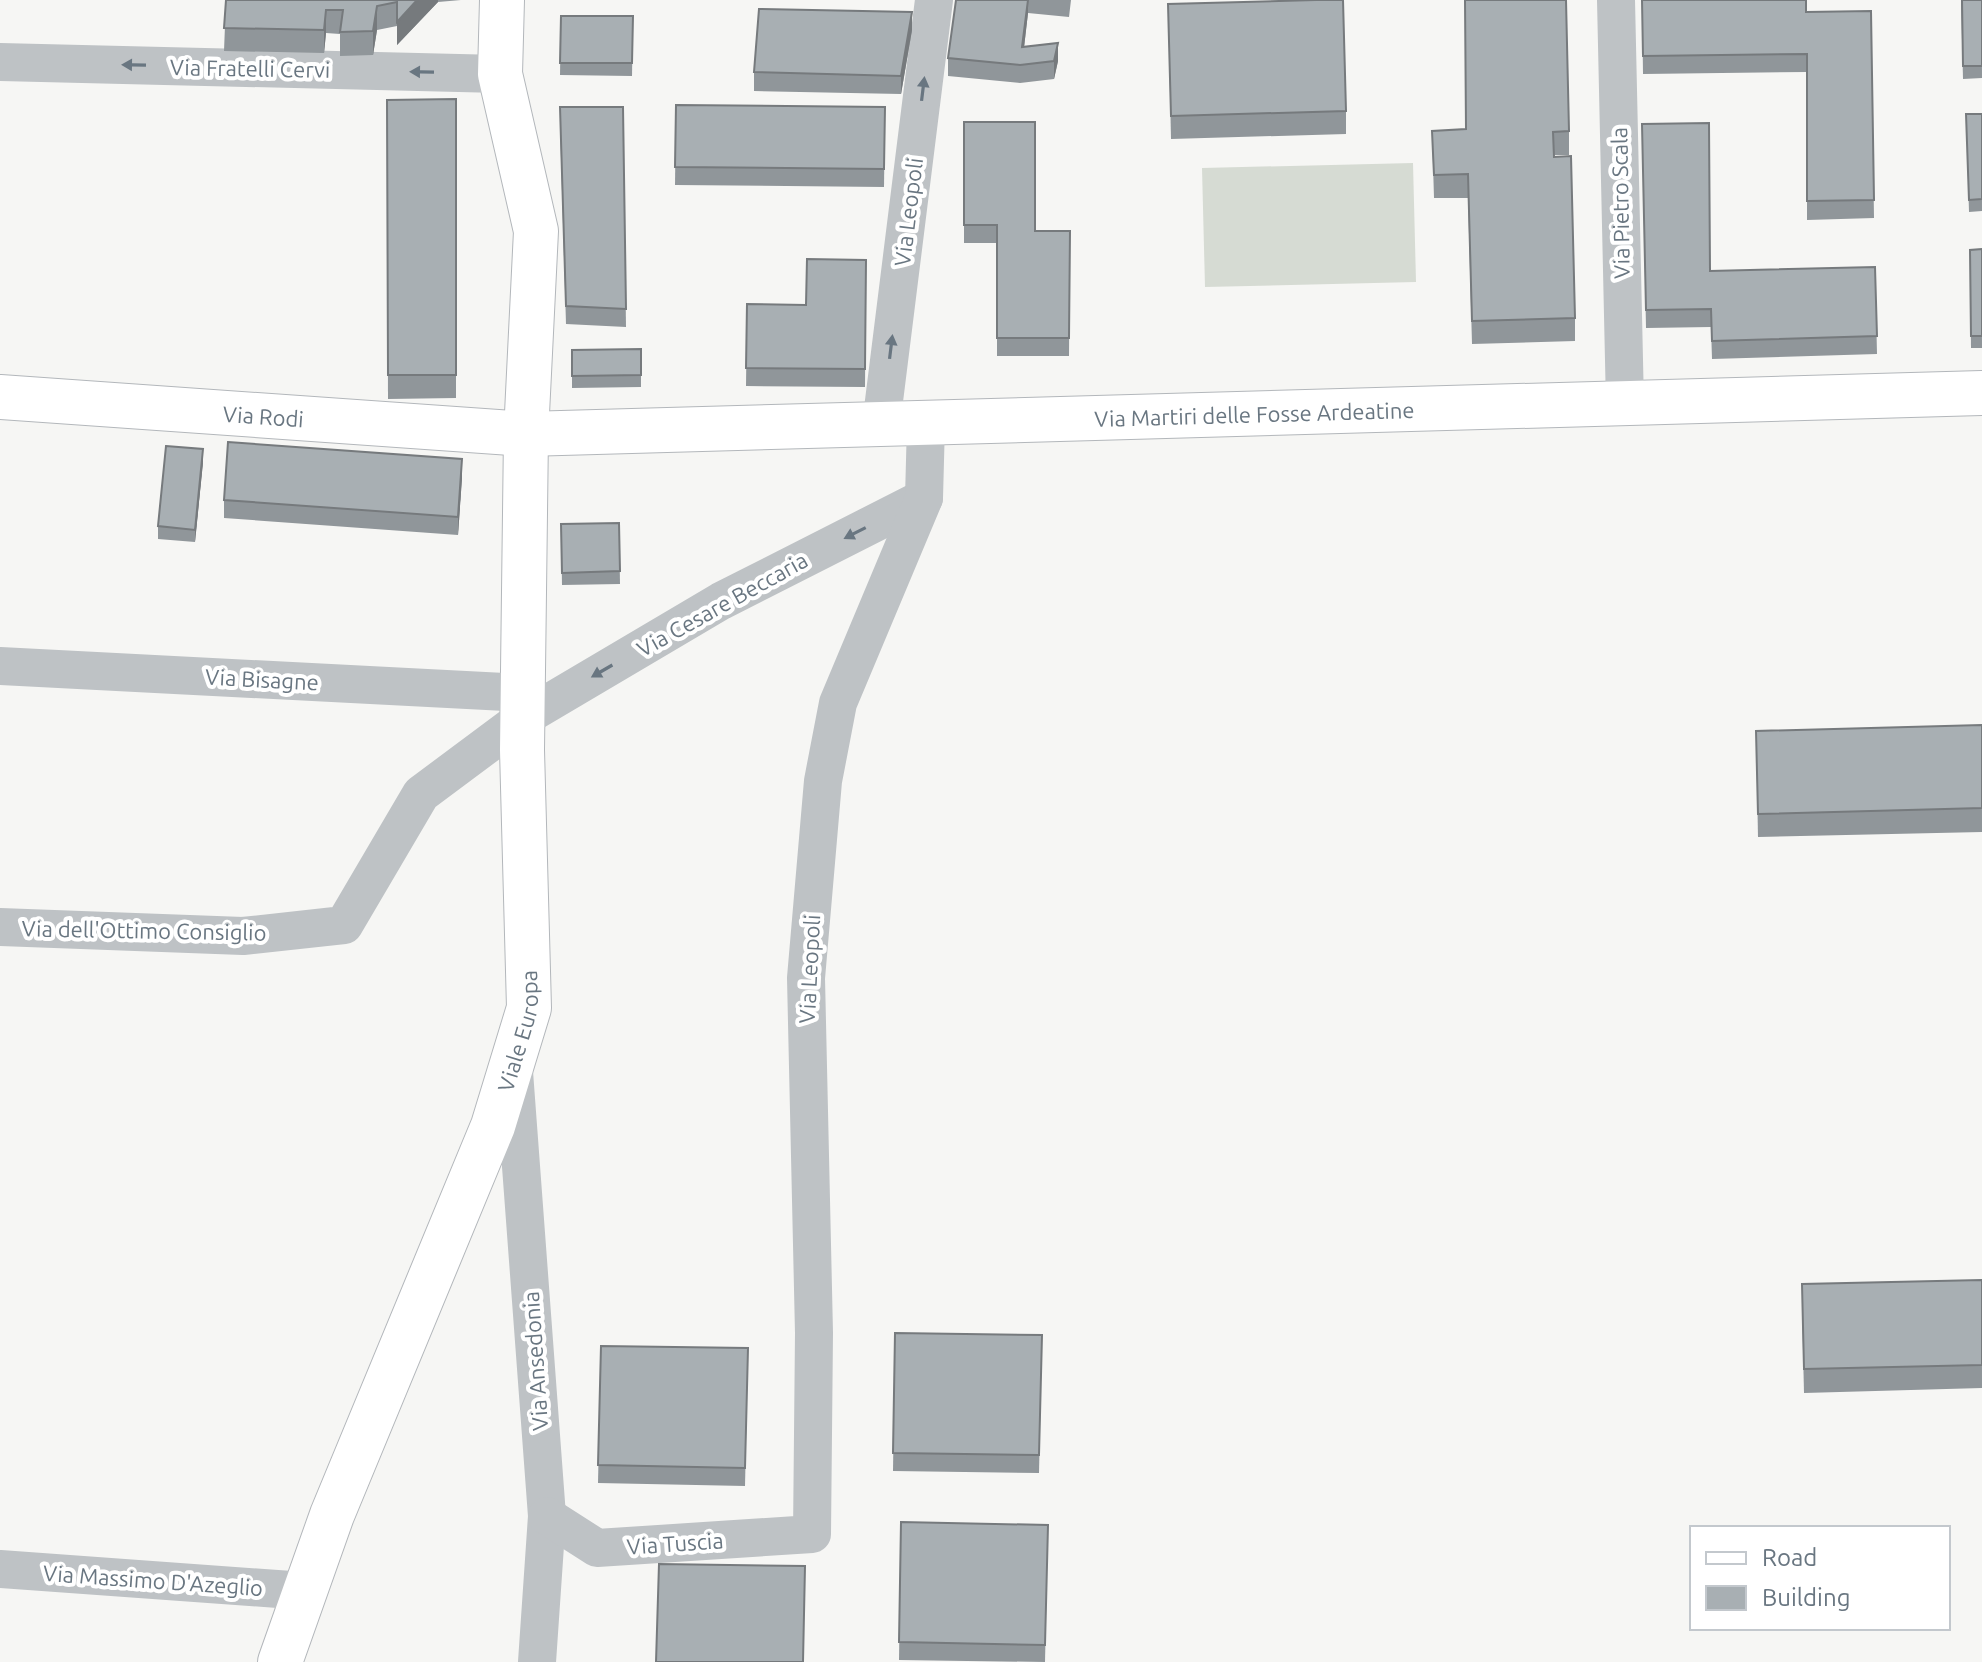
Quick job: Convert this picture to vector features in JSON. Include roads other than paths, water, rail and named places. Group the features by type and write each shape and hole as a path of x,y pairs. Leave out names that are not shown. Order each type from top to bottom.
{"street":[{"name":"Viale Europa","path":"280,1662 332,1515 493,1126 529,1008 523,705 526,434 536,231 500,74 502,0"},
{"name":"Via Leopoli","path":"881,425 934,0"},
{"name":"Via Pietro Scala","path":"1616,0 1625,405"},
{"name":"Via Fratelli Cervi","path":"0,62 500,74"},
{"name":"Via Martiri delle Fosse Ardeatine","path":"526,434 1982,393"},
{"name":"Via Rodi","path":"0,397 526,434"},
{"name":"Via Leopoli","path":"812,1534 814,1333 806,978 823,781 838,703 924,498 926,423"},
{"name":"Via Cesare Beccaria","path":"523,705 924,498"},
{"name":"Via Bisagne","path":"0,666 523,705"},
{"name":"Via dell'Ottimo Consiglio","path":"0,927 243,936 344,925 421,794 523,705"},
{"name":"Via Ansedonia","path":"513,1061 547,1516 537,1662"},
{"name":"Via Tuscia","path":"547,1516 597,1548 812,1534"},
{"name":"Via Massimo D'Azeglio","path":"0,1569 305,1591"}]}
